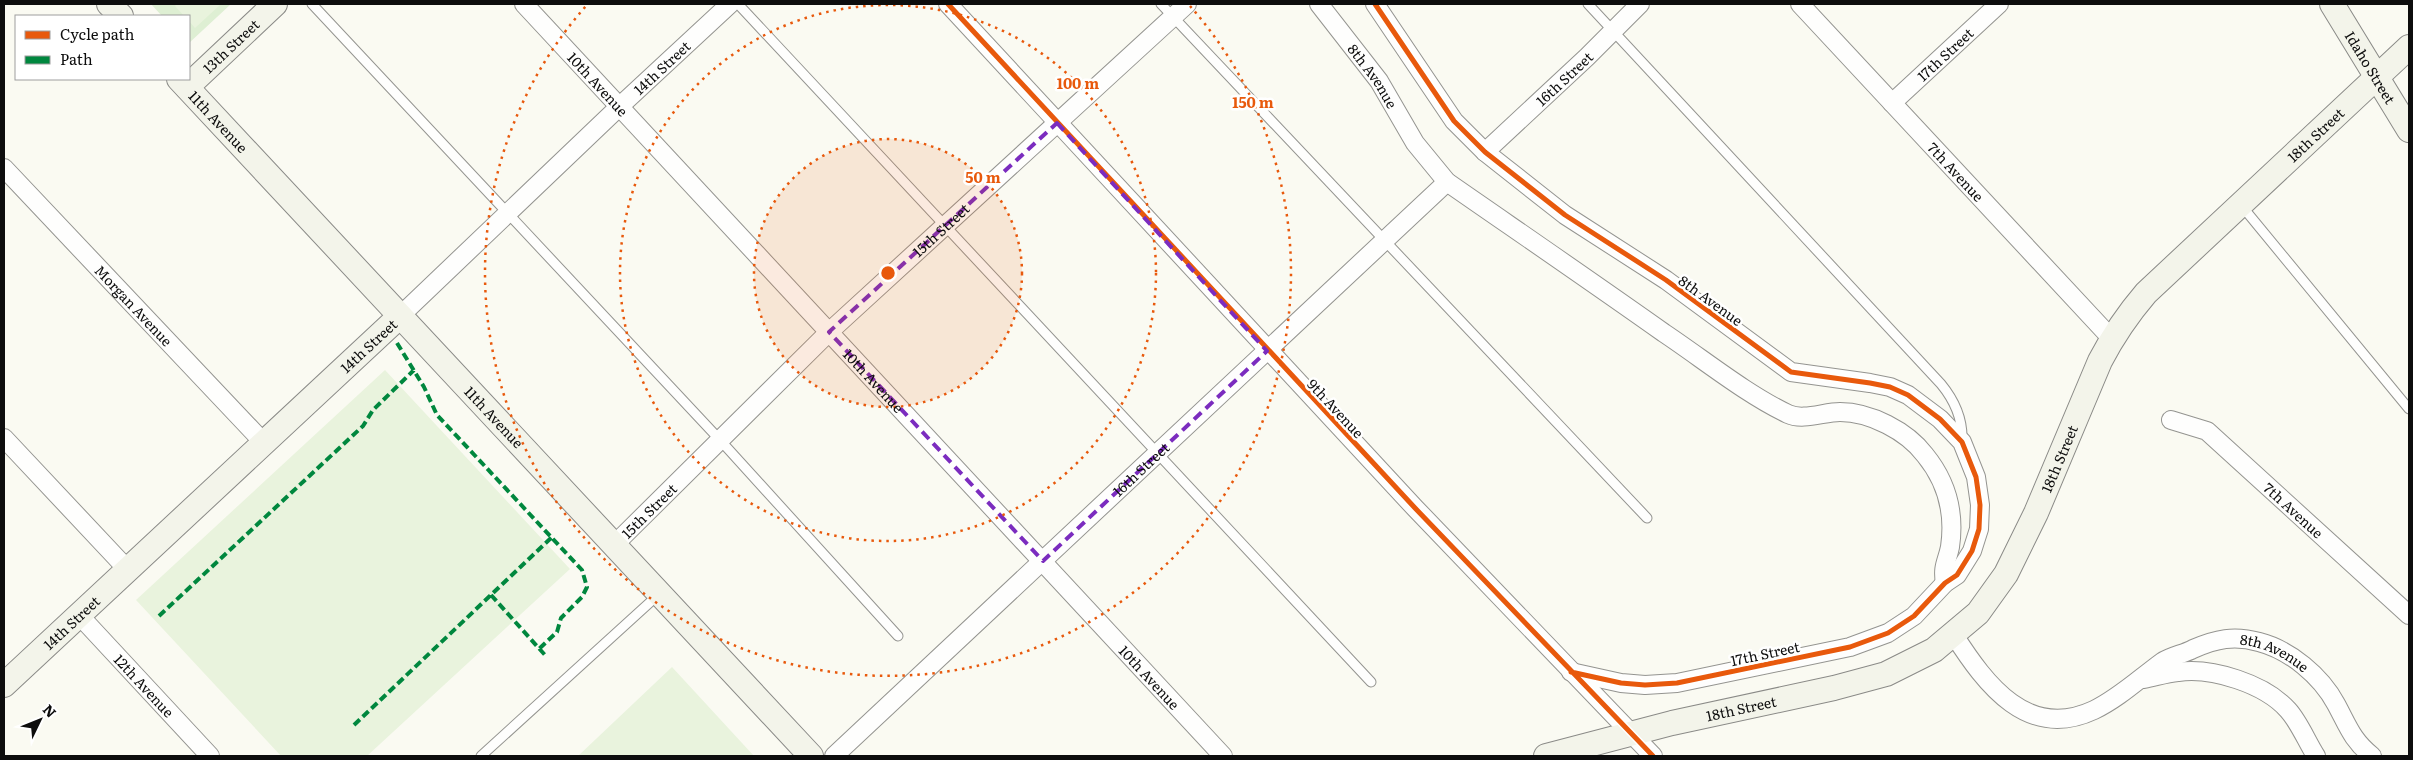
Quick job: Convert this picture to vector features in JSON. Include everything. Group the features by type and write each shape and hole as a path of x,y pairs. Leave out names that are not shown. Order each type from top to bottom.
{"main road":[{"path":"109,4 120,15"},
{"name":"13th Street","path":"190,77 275,4"},
{"name":"Idaho Street","path":"2332,4 2409,130"},
{"name":"18th Street","path":"1631,735 1672,723 1834,688 1886,674 1928,654 1954,635 1978,613 2006,574 2036,513 2112,339 2146,293 2409,47"},
{"name":"11th Avenue","path":"183,83 811,756"},
{"name":"14th Street","path":"4,685 400,316"},
{"path":"1546,756 1631,735"}],"street":[{"name":"10th Avenue","path":"524,4 1224,756"},
{"name":"14th Street","path":"400,316 730,4"},
{"name":"9th Avenue","path":"948,4 1267,351 1653,756"},
{"name":"15th Street","path":"614,545 829,332 1057,123 1167,10 1187,4"},
{"name":"8th Avenue","path":"1318,4 1379,81 1415,143 1447,182 1738,384 1789,415 1803,416 1840,412 1858,414 1896,429 1908,438 1925,454 1943,483 1949,500 1951,534 1943,569 1945,583 1957,575 1972,551 1979,529 1980,505 1976,477 1962,442 1923,405 1890,387 1791,372 1666,280 1565,214 1485,152 1454,121 1404,44 1375,4"},
{"name":"16th Street","path":"1485,152 1587,57 1640,4"},
{"name":"7th Avenue","path":"1800,4 2112,339"},
{"name":"17th Street","path":"1892,103 1999,4"},
{"name":"Morgan Avenue","path":"4,168 264,443"},
{"name":"16th Street","path":"834,756 1447,182"},
{"name":"7th Avenue","path":"2171,420 2207,431 2409,615"},
{"path":"4,438 128,570"},
{"name":"17th Street","path":"1571,672 1621,683 1645,686 1677,683 1850,647 1888,633 1914,616 1945,583"},
{"name":"12th Avenue","path":"79,615 210,756"},
{"name":"8th Avenue","path":"1954,635 1974,666 2009,703 2023,711 2042,717 2063,718 2079,716 2096,709 2141,680 2164,661 2208,642 2222,638 2260,642 2293,658 2322,684 2337,705 2354,739 2372,756"},
{"name":"8th Avenue","path":"2141,680 2179,672 2217,674 2234,678 2270,695 2288,710 2316,756"}],"lane":[{"path":"312,4 720,440 898,636"},
{"path":"738,4 1371,682"},
{"path":"1588,4 1950,394 1960,418 1962,442"},
{"path":"1167,10 1647,518"},
{"path":"2241,205 2409,409"},
{"path":"481,756 659,594"}],"highlighted area":[{"path":"1057,123 1267,351 1043,561 829,332"}],"green space":[{"path":"151,4 231,4 190,42 190,15 161,15"},
{"path":"177,4 221,4 195,28 190,22 190,15 183,15 175,6"},
{"path":"385,370 570,569 367,756 281,756 136,600"},
{"path":"672,667 754,756 578,756"}],"marked path":[{"path":"397,343 424,387 437,415 582,570 587,587 582,597 561,618 557,632 539,649"},
{"path":"159,616 363,426 373,410 414,370"},
{"path":"354,725 552,537"},
{"path":"491,595 545,655"}],"cycle path":[{"path":"948,4 1415,508 1653,756"},
{"path":"1375,4 1454,121 1485,152 1565,215 1666,280 1791,372 1870,383 1890,387 1908,395 1940,419 1962,442 1976,477 1980,505 1979,529 1972,551 1957,575 1945,583 1914,616 1888,633 1850,647 1677,683 1645,685 1621,683 1571,672"}]}
